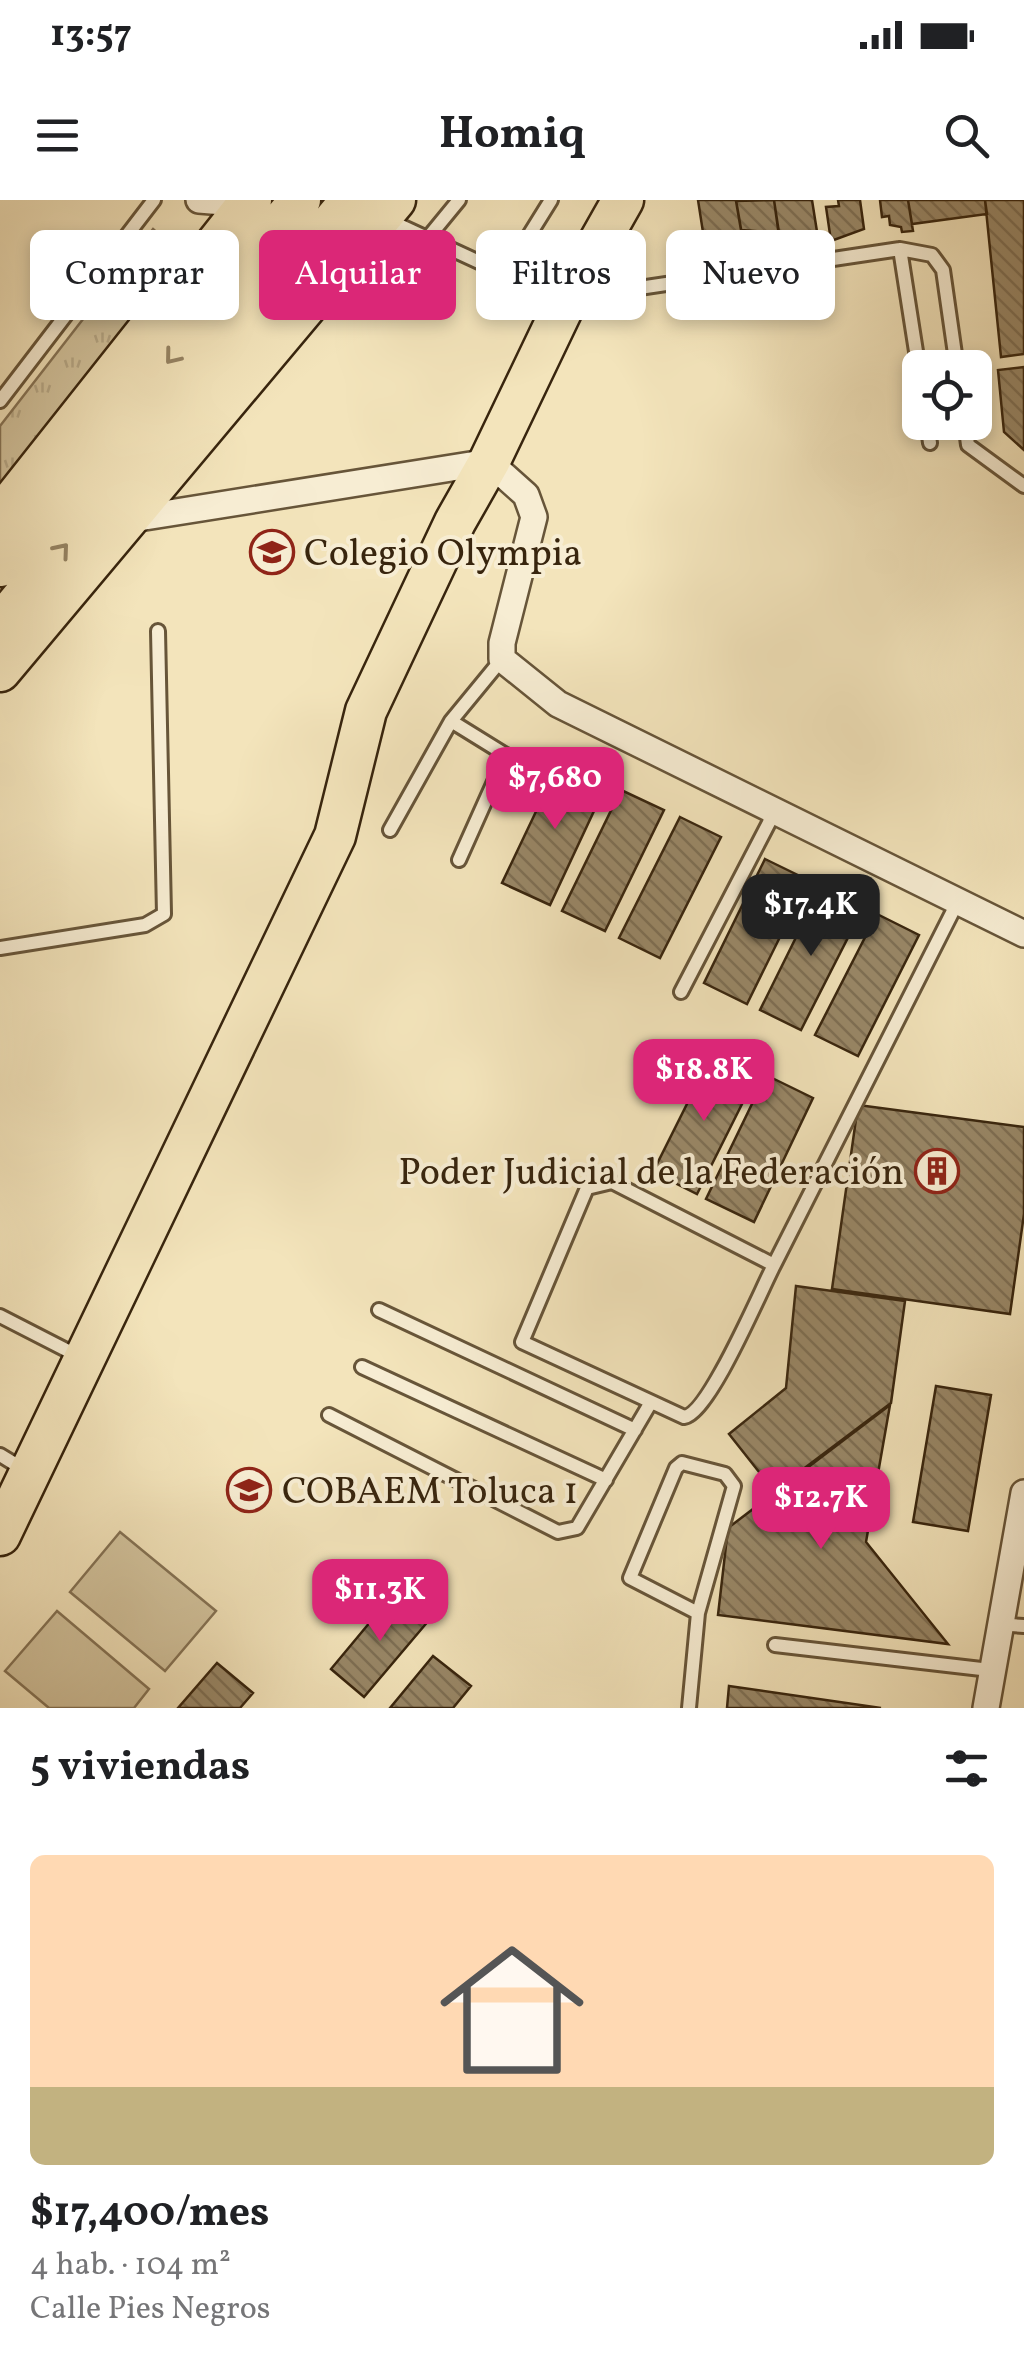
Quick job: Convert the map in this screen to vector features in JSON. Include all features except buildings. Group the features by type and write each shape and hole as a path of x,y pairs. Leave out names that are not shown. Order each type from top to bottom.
{"main road":[{"path":"0,566 300,200"},
{"path":"606,230 623,200"},
{"path":"0,518 250,202"},
{"path":"0,671 376,205"},
{"path":"0,625 376,205"},
{"path":"0,1535 15,1464 86,1360 335,836 366,710 454,522 489,462 557,320"}],"street":[{"path":"199,200 250,202"},
{"path":"125,520 489,462 526,495 534,517 502,643 502,659 558,704 1024,934"},
{"path":"986,1708 997,1624 1024,1493"}],"lane":[{"path":"0,401 154,200"},
{"path":"434,230 459,200"},
{"path":"456,252 506,274 551,200"},
{"path":"376,205 414,230"},
{"path":"900,250 916,350"},
{"path":"646,287 900,250 932,255 943,270 954,350"},
{"path":"967,440 968,445 1024,486"},
{"path":"0,948 145,925 164,914 158,631"},
{"path":"390,830 451,721 502,659"},
{"path":"451,721 506,755 459,860"},
{"path":"682,992 775,811"},
{"path":"774,1265 612,1182 587,1188 522,1342 684,1417 701,1409 774,1265 958,901"},
{"path":"379,1310 635,1430"},
{"path":"0,1316 86,1360"},
{"path":"362,1367 606,1480"},
{"path":"329,1415 558,1532 577,1528 652,1402"},
{"path":"689,1708 698,1613 734,1486 725,1474 690,1462 676,1468 630,1578 698,1613"},
{"path":"997,1624 1024,1626"},
{"path":"776,1645 990,1670"}],"green space":[{"path":"82,320 130,320 0,492 0,426"},
{"path":"120,1532 216,1611 165,1671 70,1592"},
{"path":"57,1611 149,1689 134,1708 49,1708 5,1671"}],"place":[{"name":"Colegio Olympia","path":"272,552"},
{"name":"Poder Judicial de la Federación","path":"937,1171"},
{"name":"COBAEM Toluca 1","path":"249,1490"}]}
